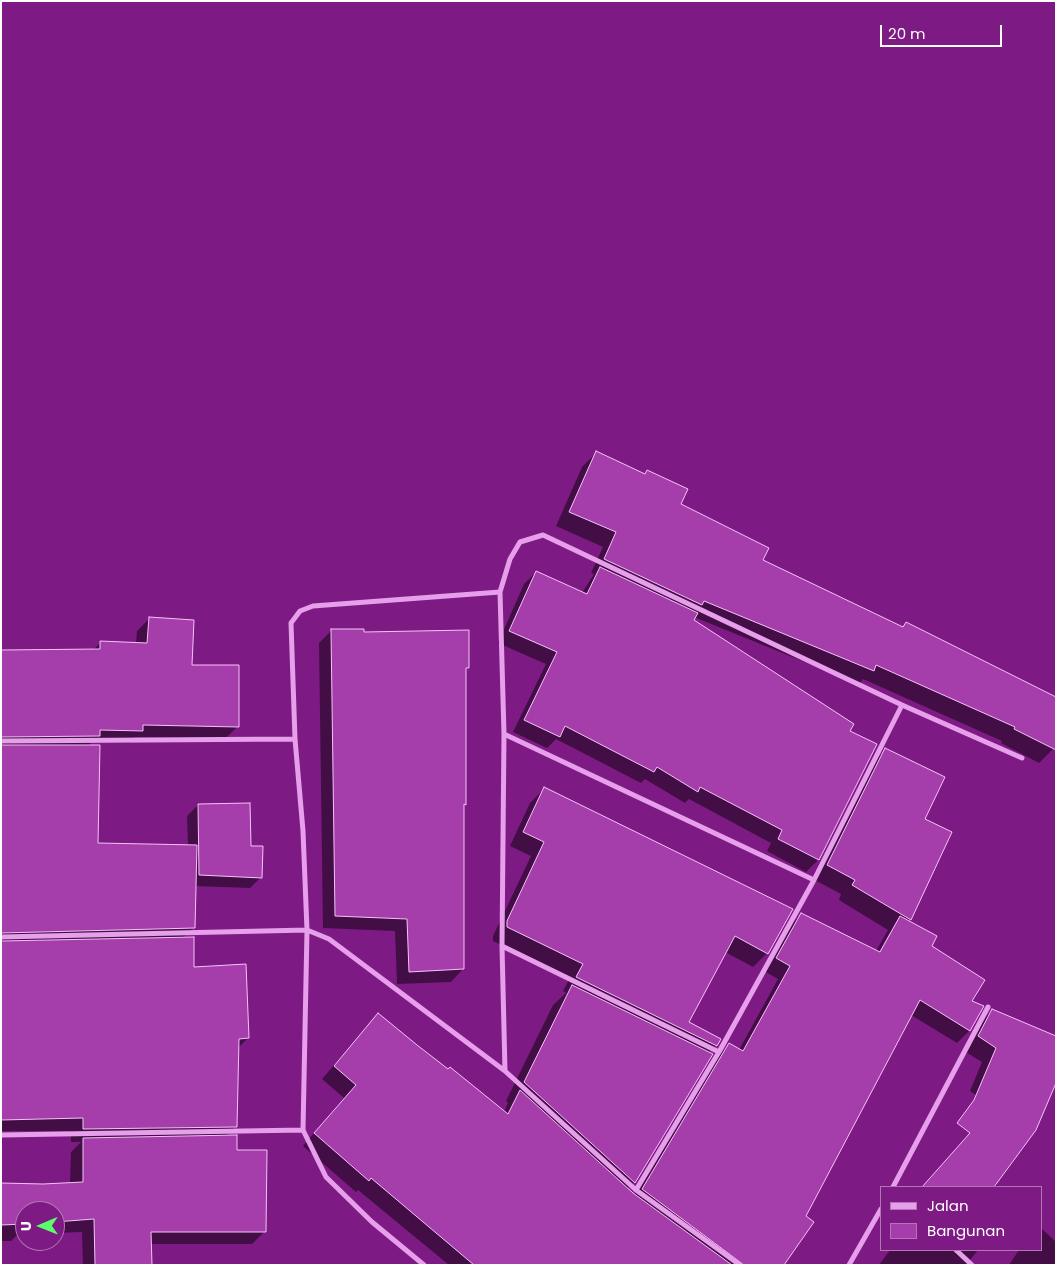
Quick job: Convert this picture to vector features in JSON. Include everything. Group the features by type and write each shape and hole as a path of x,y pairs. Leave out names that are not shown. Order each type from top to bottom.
{"street":[{"path":"505,1071 502,946 504,734 500,592 510,559 520,542 543,534 902,706 1022,758"},
{"path":"424,1265 372,1222 326,1177 303,1130 307,930 303,831 294,739 291,623 300,611 313,606 500,592"},
{"path":"636,1190 719,1052 814,880 902,706"},
{"path":"504,734 814,880"},
{"path":"1,741 294,739"},
{"path":"1,937 307,930 329,939 505,1071 636,1190 740,1265"},
{"path":"502,946 719,1052"},
{"path":"894,1186 988,1007"},
{"path":"1,1136 303,1130"},
{"path":"849,1265 880,1211"},
{"path":"957,1251 972,1265"}],"building":[{"path":"596,451 645,474 647,470 688,489 681,504 769,548 763,560 903,627 906,622 1056,697 1056,750 1014,729 1015,727 876,665 874,671 704,601 702,605 604,559 616,532 569,512"},
{"path":"600,567 698,613 694,620 854,724 850,731 877,744 819,860 778,839 782,830 700,787 698,792 657,767 654,772 565,726 560,737 524,720 557,652 509,631 536,571 587,594"},
{"path":"149,617 194,620 192,665 239,665 239,727 143,725 143,731 100,730 100,736 1,737 1,650 100,649 100,641 147,643"},
{"path":"331,629 364,629 364,632 469,630 469,668 466,668 464,969 409,972 407,919 335,916"},
{"path":"1,745 100,745 98,843 197,845 195,928 1,933"},
{"path":"885,748 945,777 925,819 952,832 911,920 852,885 855,880 827,865"},
{"path":"544,787 793,909 768,954 735,936 689,1022 721,1039 717,1046 576,977 583,964 507,927 507,921 544,842 523,832"},
{"path":"250,803 251,846 263,846 262,878 199,875 198,804"},
{"path":"801,913 880,952 900,916 937,936 932,946 985,980 972,1001 984,1006 970,1031 920,1000 806,1216 814,1222 784,1265 744,1265 642,1189 729,1043 743,1051 790,966 776,958"},
{"path":"194,937 194,967 246,964 249,1038 239,1039 237,1127 83,1129 83,1118 1,1120 1,941"},
{"path":"572,985 713,1054 635,1183 524,1082"},
{"path":"992,1009 1056,1036 1056,1083 1036,1130 995,1186 923,1186 970,1133 957,1123 974,1100 996,1048 978,1036"},
{"path":"378,1013 448,1069 450,1067 508,1114 520,1090 633,1193 732,1265 474,1265 371,1178 369,1181 314,1133 356,1085 334,1066"},
{"path":"237,1135 237,1150 267,1150 266,1232 151,1232 152,1265 95,1265 94,1219 65,1221 65,1201 15,1201 15,1224 1,1225 1,1183 43,1184 83,1182 83,1138"}]}
